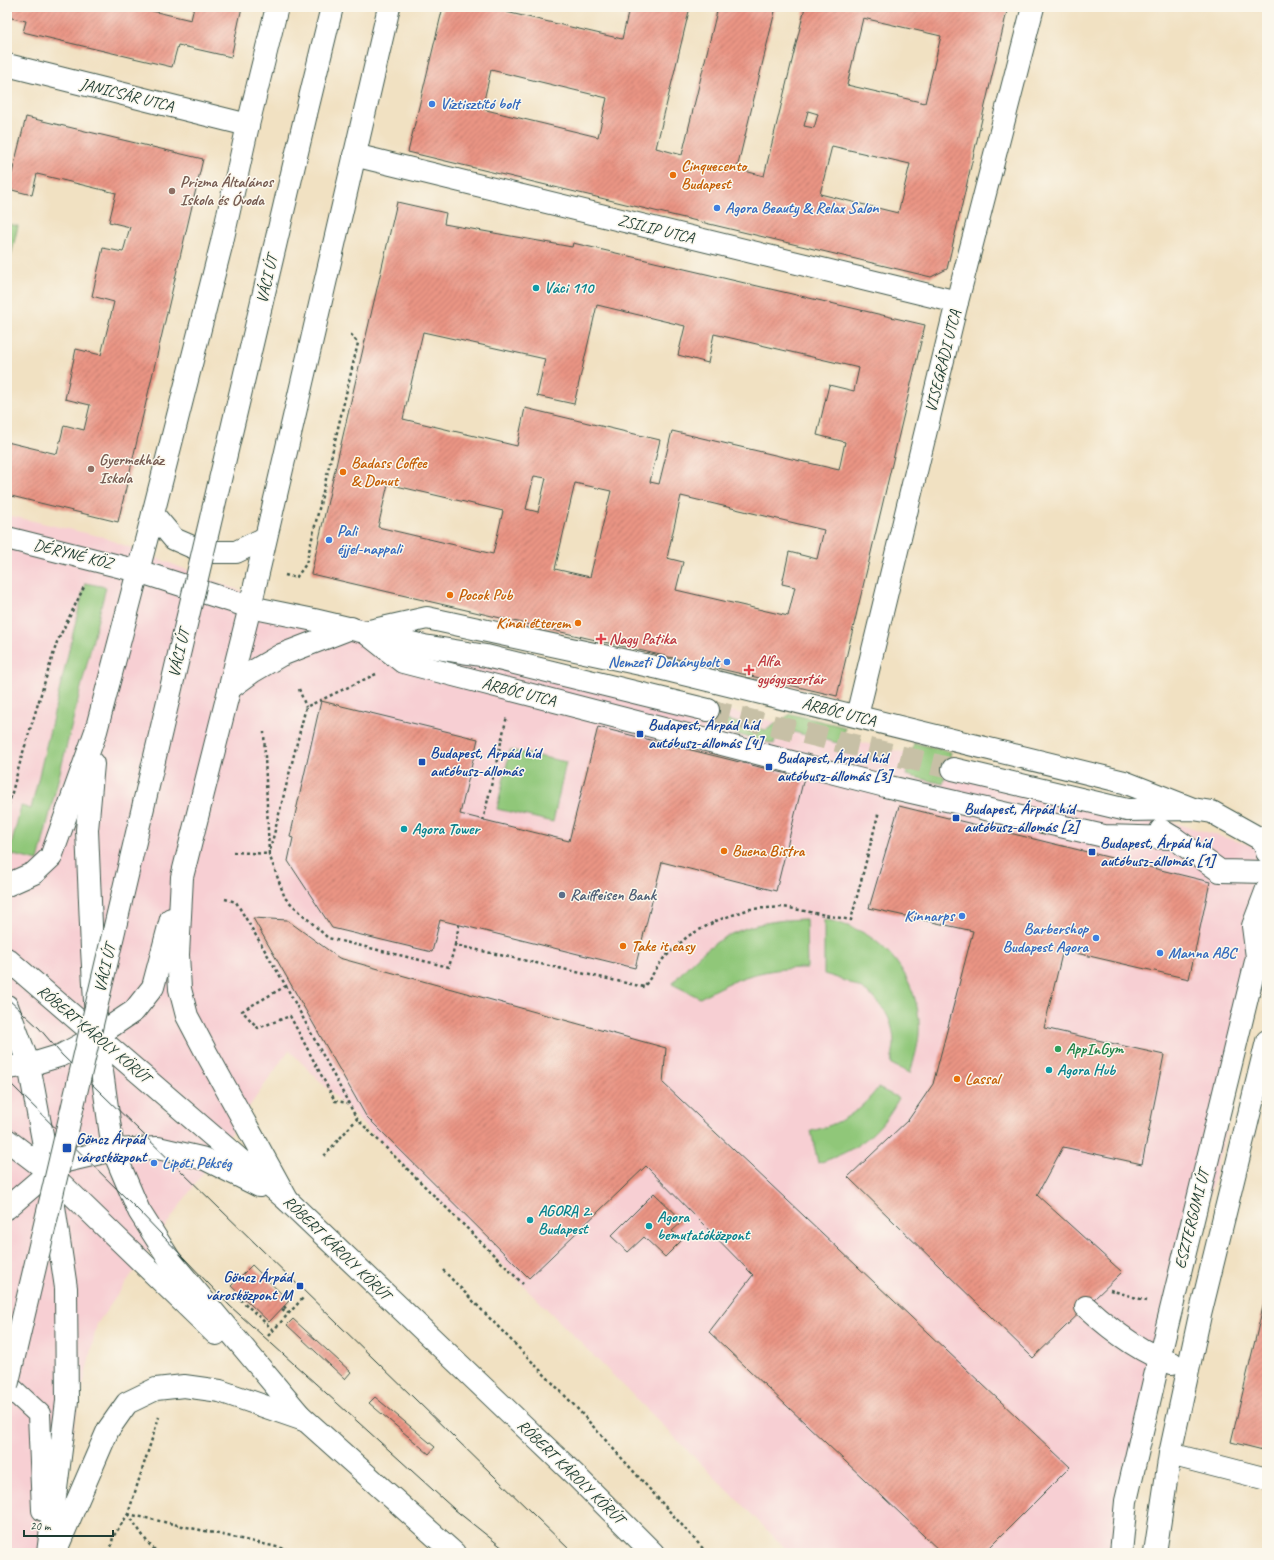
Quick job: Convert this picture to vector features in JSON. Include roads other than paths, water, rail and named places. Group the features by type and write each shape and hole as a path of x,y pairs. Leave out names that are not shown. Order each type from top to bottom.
{"main road":[{"path":"7,885 34,873 51,857 96,730 222,242 248,125 277,7"},
{"name":"VÁCI ÚT","path":"7,1386 332,7"},
{"path":"7,1068 29,1065 62,1055 97,1036 134,1011 153,987 250,607 389,7"},
{"name":"VISEGRÁDI UTCA","path":"857,716 957,302 1033,7"},
{"name":"JANICSÁR UTCA","path":"7,65 248,125"},
{"name":"ZSILIP UTCA","path":"354,155 957,302"},
{"path":"153,514 174,539 204,552 236,552 265,538"},
{"name":"DÉRYNÉ KÖZ","path":"7,538 108,562 250,607"},
{"name":"ÁRBÓC UTCA","path":"250,607 424,646 486,656 708,710"},
{"name":"ÁRBÓC UTCA","path":"358,630 427,618 659,668 1124,782 1193,809"},
{"path":"230,688 252,672 281,655 358,630"},
{"name":"ÁRBÓC UTCA","path":"358,630 403,662 885,786 1104,836 1174,838"},
{"path":"96,730 87,830 97,1036 113,1150 139,1211 170,1260 304,1420"},
{"name":"ÁRBÓC UTCA","path":"953,769 1127,810 1193,809 1212,812 1264,841 1267,852"},
{"name":"ÁRBÓC UTCA","path":"1127,810 1174,838 1220,871 1267,872"},
{"path":"182,877 178,955 180,989 187,1016 288,1201"},
{"name":"ESZTERGOMI ÚT","path":"1121,1553 1126,1501 1170,1308 1257,957 1253,926 1267,888"},
{"name":"RÓBERT KÁROLY KÖRÚT","path":"7,959 288,1201 575,1475 653,1553"},
{"path":"7,1006 29,1065 49,1172 66,1288 68,1401 48,1553"},
{"name":"ESZTERGOMI ÚT","path":"1155,1553 1170,1454 1188,1368 1267,1041"},
{"path":"7,1140 49,1172 304,1420 454,1553"},
{"path":"7,1208 49,1172 66,1161 113,1150 158,1148 204,1159 288,1201"},
{"path":"1086,1307 1109,1328 1159,1359 1188,1368"},
{"path":"54,1553 108,1430 127,1403 156,1389 184,1386 220,1391 304,1420"},
{"path":"7,1390 13,1390 39,1414 45,1553"},
{"path":"1170,1454 1267,1479"}],"tunnel":[{"path":"708,710 953,769"}],"tram line":[{"path":"7,998 39,1028 62,1055 573,1553"},
{"path":"7,1080 139,1211 230,1306 454,1509 509,1553"}],"place":[{"name":"Víztisztító bolt","path":"432,104"},
{"name":"Cinquecento Budapest","path":"673,175"},
{"name":"Prizma Általános Iskola és Óvoda","path":"172,191"},
{"name":"Agora Beauty & Relax Salon","path":"717,208"},
{"name":"Váci 110","path":"536,288"},
{"name":"Gyermekház Iskola","path":"91,469"},
{"name":"Badass Coffee & Donut","path":"343,472"},
{"name":"Pali éjjel-nappali","path":"329,540"},
{"name":"Pocok Pub","path":"450,595"},
{"name":"Kínai étterem","path":"578,623"},
{"name":"Nagy Patika","path":"601,639"},
{"name":"Nemzeti Dohánybolt","path":"727,662"},
{"name":"Alfa gyógyszertár","path":"749,670"},
{"name":"Budapest, Árpád híd autóbusz-állomás [4]","path":"640,734"},
{"name":"Budapest, Árpád híd autóbusz-állomás","path":"422,762"},
{"name":"Budapest, Árpád híd autóbusz-állomás [3]","path":"769,767"},
{"name":"Budapest, Árpád híd autóbusz-állomás [2]","path":"956,818"},
{"name":"Agora Tower","path":"404,829"},
{"name":"Buena Bistra","path":"724,851"},
{"name":"Budapest, Árpád híd autóbusz-állomás [1]","path":"1092,852"},
{"name":"Raiffeisen Bank","path":"562,895"},
{"name":"Kinnarps","path":"962,916"},
{"name":"Barbershop Budapest Agora","path":"1096,938"},
{"name":"Take it easy","path":"623,946"},
{"name":"Manna ABC","path":"1160,953"},
{"name":"AppInGym","path":"1058,1049"},
{"name":"Agora Hub","path":"1049,1070"},
{"name":"Lassal","path":"957,1079"},
{"name":"Göncz Árpád városközpont","path":"67,1148"},
{"name":"Lipóti Pékség","path":"154,1163"},
{"name":"AGORA 2. Budapest","path":"530,1220"},
{"name":"Agora bemutatóközpont","path":"649,1226"},
{"name":"Göncz Árpád városközpont M","path":"300,1286"}]}
